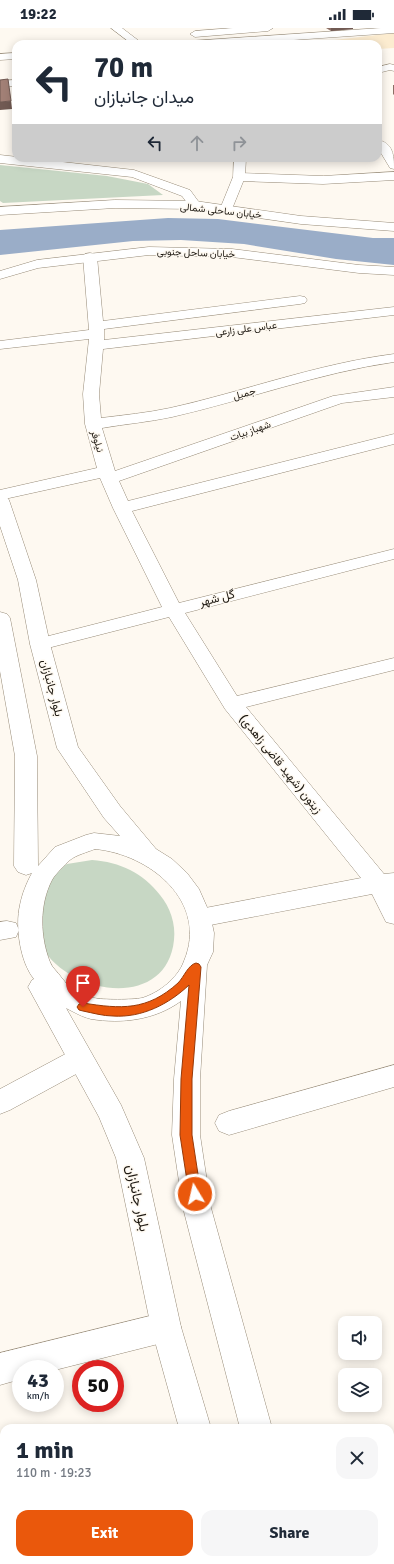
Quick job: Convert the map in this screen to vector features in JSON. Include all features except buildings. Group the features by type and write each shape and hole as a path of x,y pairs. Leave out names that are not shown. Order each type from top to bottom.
{"street":[{"path":"116,28 132,40"},
{"path":"195,34 268,28"},
{"path":"302,28 314,36"},
{"path":"252,40 394,30"},
{"path":"0,57 12,56"},
{"path":"382,69 390,67 394,68"},
{"path":"0,84 12,83"},
{"path":"382,146 385,148 394,165"},
{"path":"0,159 12,160"},
{"path":"41,162 136,169 186,192 195,205"},
{"path":"226,210 239,177 240,162"},
{"path":"239,177 323,180 394,176"},
{"name":"خیابان ساحلی شمالی","path":"0,211 115,204 195,205 301,220 394,227"},
{"path":"0,206 34,209"},
{"name":"خیابان ساحل جنوبی","path":"0,275 37,264 149,251 232,253 359,269 394,271"},
{"name":"نیلوفر","path":"90,257 97,335 91,394 93,424 108,475 122,508 174,609"},
{"path":"0,267 37,264"},
{"path":"0,345 97,335 300,300"},
{"name":"عباس علی زارعی","path":"97,335 394,311"},
{"name":"جمیل","path":"93,424 179,410 370,360 394,358"},
{"name":"شهباز بیات","path":"0,495 108,475 339,400 394,392"},
{"path":"122,508 394,439"},
{"name":"بلوار جانبازان","path":"0,500 27,580 40,644 68,748 112,812 147,854"},
{"name":"گل شهر","path":"40,644 394,554"},
{"name":"زیتون (شهید قاضی زاهدی)","path":"174,609 232,704 386,882 394,915"},
{"path":"0,622 4,664 26,756 26,866"},
{"path":"232,704 394,664"},
{"path":"13,886 26,866 40,855 57,847 75,842 113,842 131,847 147,854 162,864 179,880 195,903 200,918 203,935 201,951 196,967 187,1079 186,1135 197,1208 255,1424"},
{"path":"200,918 386,882"},
{"path":"4,923 16,956 26,971 39,984 55,996 73,1004 93,1010 114,1012 135,1010 155,1004 172,994 186,981 196,967"},
{"name":"بلوار جانبازان","path":"39,984 111,1113 130,1158 166,1327 194,1424"},
{"path":"0,1102 80,1058"},
{"path":"229,1123 394,1076"},
{"path":"0,1370 166,1327"}],"shaded area":[{"path":"394,33 394,48 382,49 382,40 334,40"}],"green space":[{"path":"0,165 107,176 148,184 163,195 3,203 0,201"},
{"path":"92,860 112,863 138,875 153,887 160,895 172,916 174,940 167,962 154,978 137,986 116,988 94,985 73,976 55,964 39,941 33,921 56,870 67,864"}],"water":[{"path":"168,218 218,219 373,238 394,238 394,265 336,259 244,244 181,240 133,241 0,255 0,230"}],"route":[{"path":"83,1007 93,1010 114,1012 135,1010 155,1004 172,994 186,981 196,967 187,1079 186,1135 195,1194"}]}
